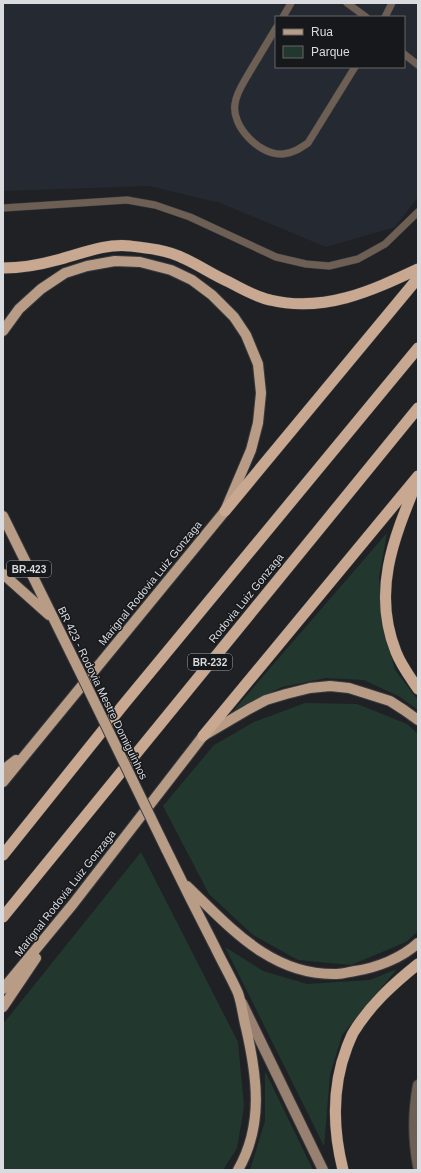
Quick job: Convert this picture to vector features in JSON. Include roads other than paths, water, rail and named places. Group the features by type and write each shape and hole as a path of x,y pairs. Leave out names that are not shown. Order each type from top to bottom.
{"highway":[{"path":"3,268 34,266 108,247 128,246 150,248 168,252 183,258 250,293 270,300 309,304 357,295 418,269"},
{"path":"225,511 418,278"},
{"path":"3,855 124,704 418,348"},
{"name":"Rodovia Luiz Gonzaga","path":"3,917 418,408"},
{"path":"418,477 398,528 391,551 386,578 385,602 390,637 396,654 418,689"},
{"path":"203,736 418,477"},
{"path":"343,1170 337,1142 336,1098 345,1053 352,1034 376,1002 392,985 418,964"}],"main road":[{"name":"Marignal Rodovia Luiz Gonzaga","path":"3,331 19,309 41,289 65,273 87,266 115,261 140,262 171,270 192,280 212,295 234,317 246,336 258,364 261,393 258,423 251,450 225,511 3,782"},
{"name":"BR 423 - Rodovia Mestre Domiguinhos","path":"4,516 181,881 238,994 254,1065 256,1094 255,1119 249,1143 238,1170"},
{"path":"3,574 54,619"},
{"path":"203,736 266,700 310,688 330,686 349,688 390,701 418,720"},
{"name":"Marignal Rodovia Luiz Gonzaga","path":"3,989 73,904 203,736"},
{"path":"3,770 29,750"},
{"path":"181,881 255,948 276,960 312,972 337,974 378,966 399,956 418,943"},
{"path":"3,1008 73,904"},
{"path":"238,994 323,1170"}],"street":[{"path":"418,1085 414,1122 418,1166"}],"lane":[{"path":"284,16 291,3"},
{"path":"347,3 365,16"},
{"path":"386,16 392,3"},
{"path":"275,30 240,90 235,103 235,113 239,126 253,141 267,151 282,154 296,152 308,143 354,68"},
{"path":"405,55 418,65"},
{"path":"3,208 127,200 155,205 190,217 276,257 306,264 329,266 358,259 385,244 418,212"}]}
